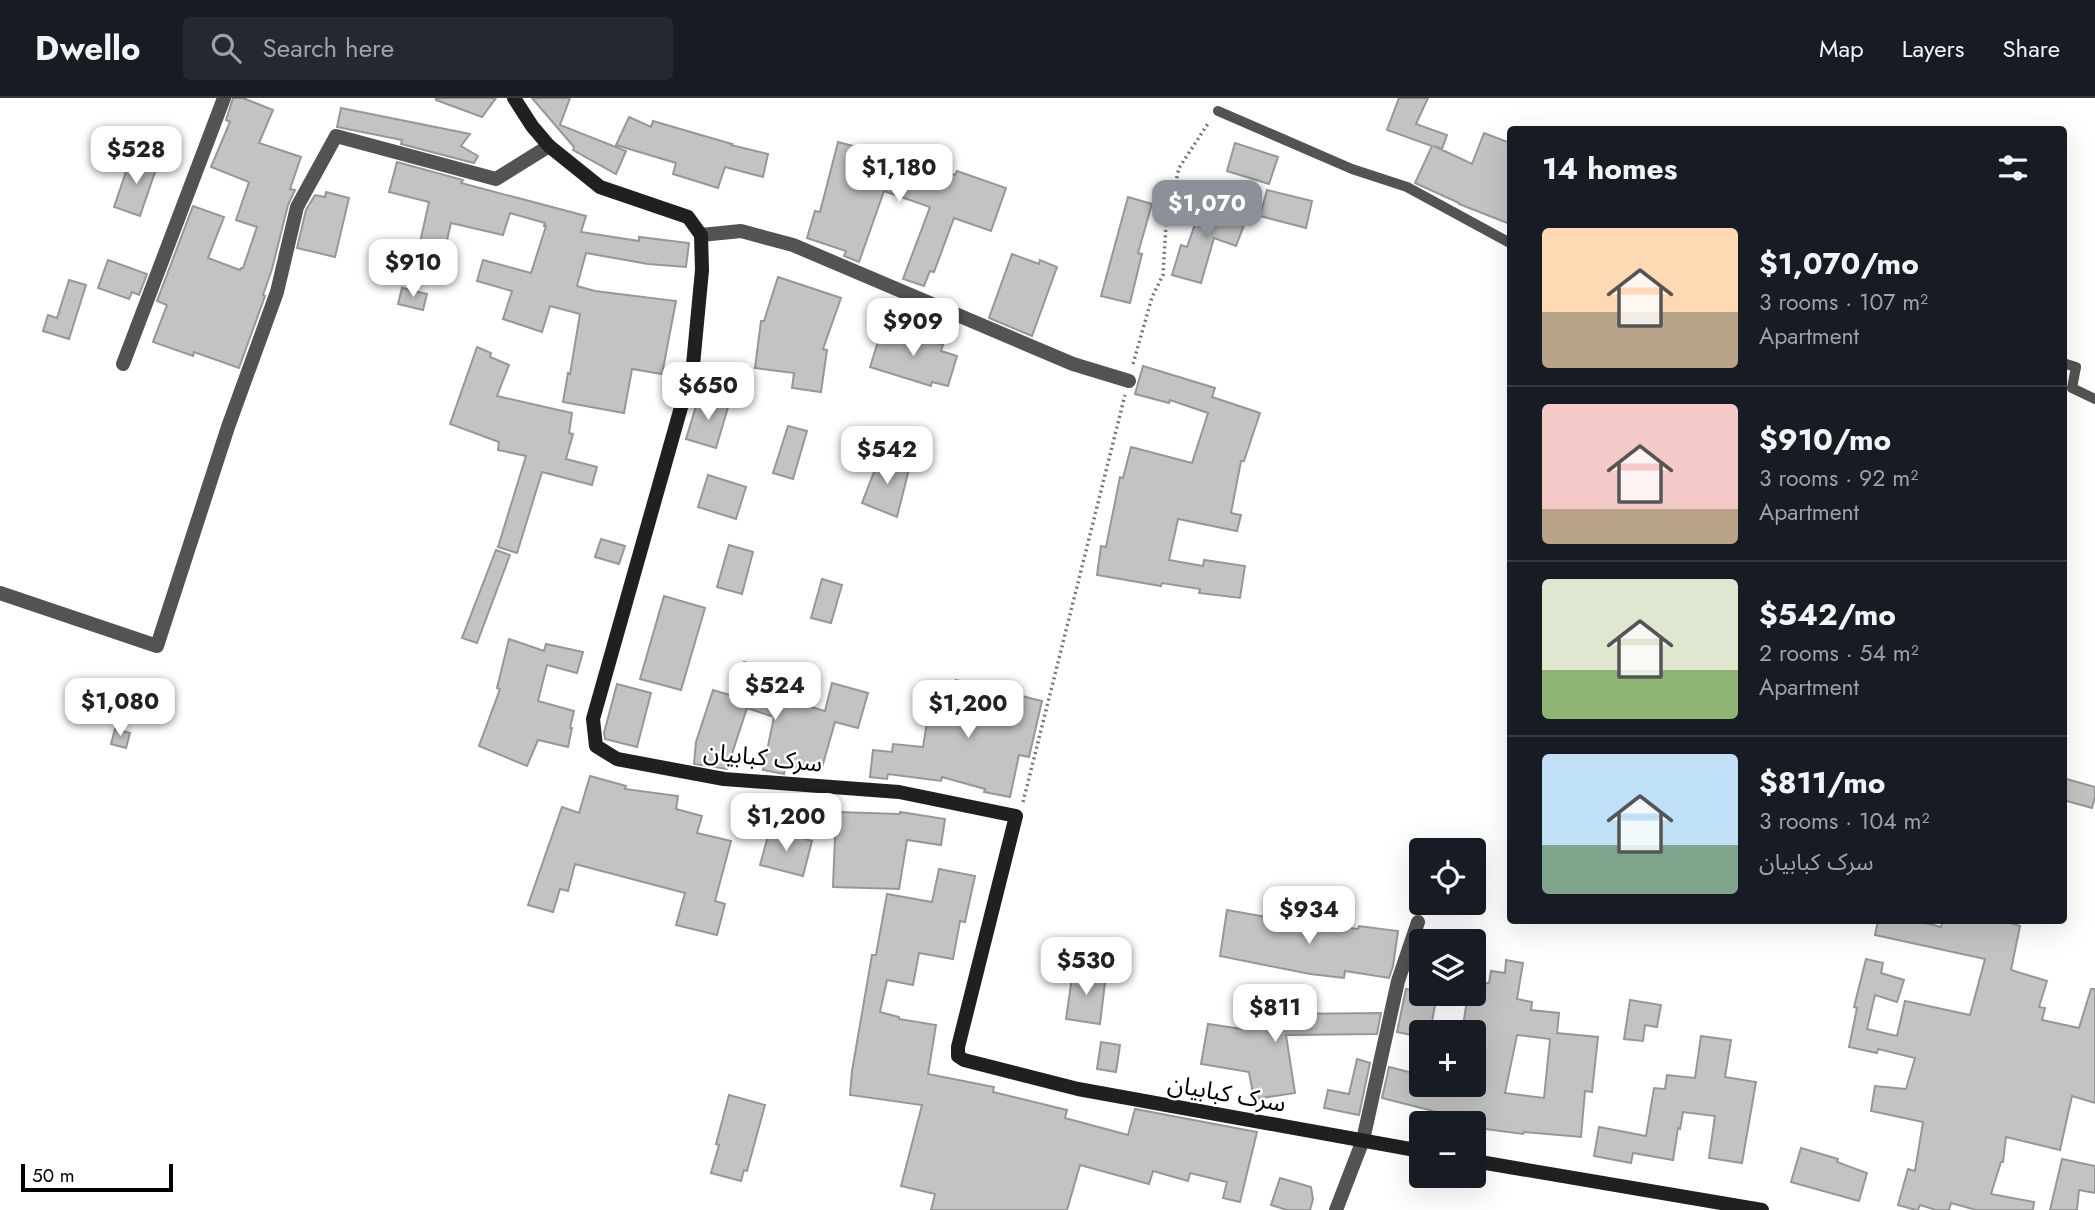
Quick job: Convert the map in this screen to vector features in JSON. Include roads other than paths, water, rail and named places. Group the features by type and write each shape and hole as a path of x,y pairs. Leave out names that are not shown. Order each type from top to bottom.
{"street":[{"path":"123,364 224,98"},
{"path":"514,98 549,146 600,187 688,216 701,235 741,231 793,245 1073,364 1129,381"},
{"path":"0,593 157,646 228,428 277,292 297,208 336,136 496,179 549,146"},
{"name":"سرک کبابیان","path":"701,235 702,270 693,365 593,719 596,746 617,759 724,779 899,792 1016,816 958,1047 958,1056 964,1060 1078,1089 1409,1149"},
{"path":"1336,1210 1363,1140 1398,981 1418,922"},
{"path":"1486,1163 1762,1210"}],"lane":[{"path":"1218,111 1352,169 1407,187 1507,241"},
{"path":"2067,364 2076,367 2072,388 2095,399"}]}
